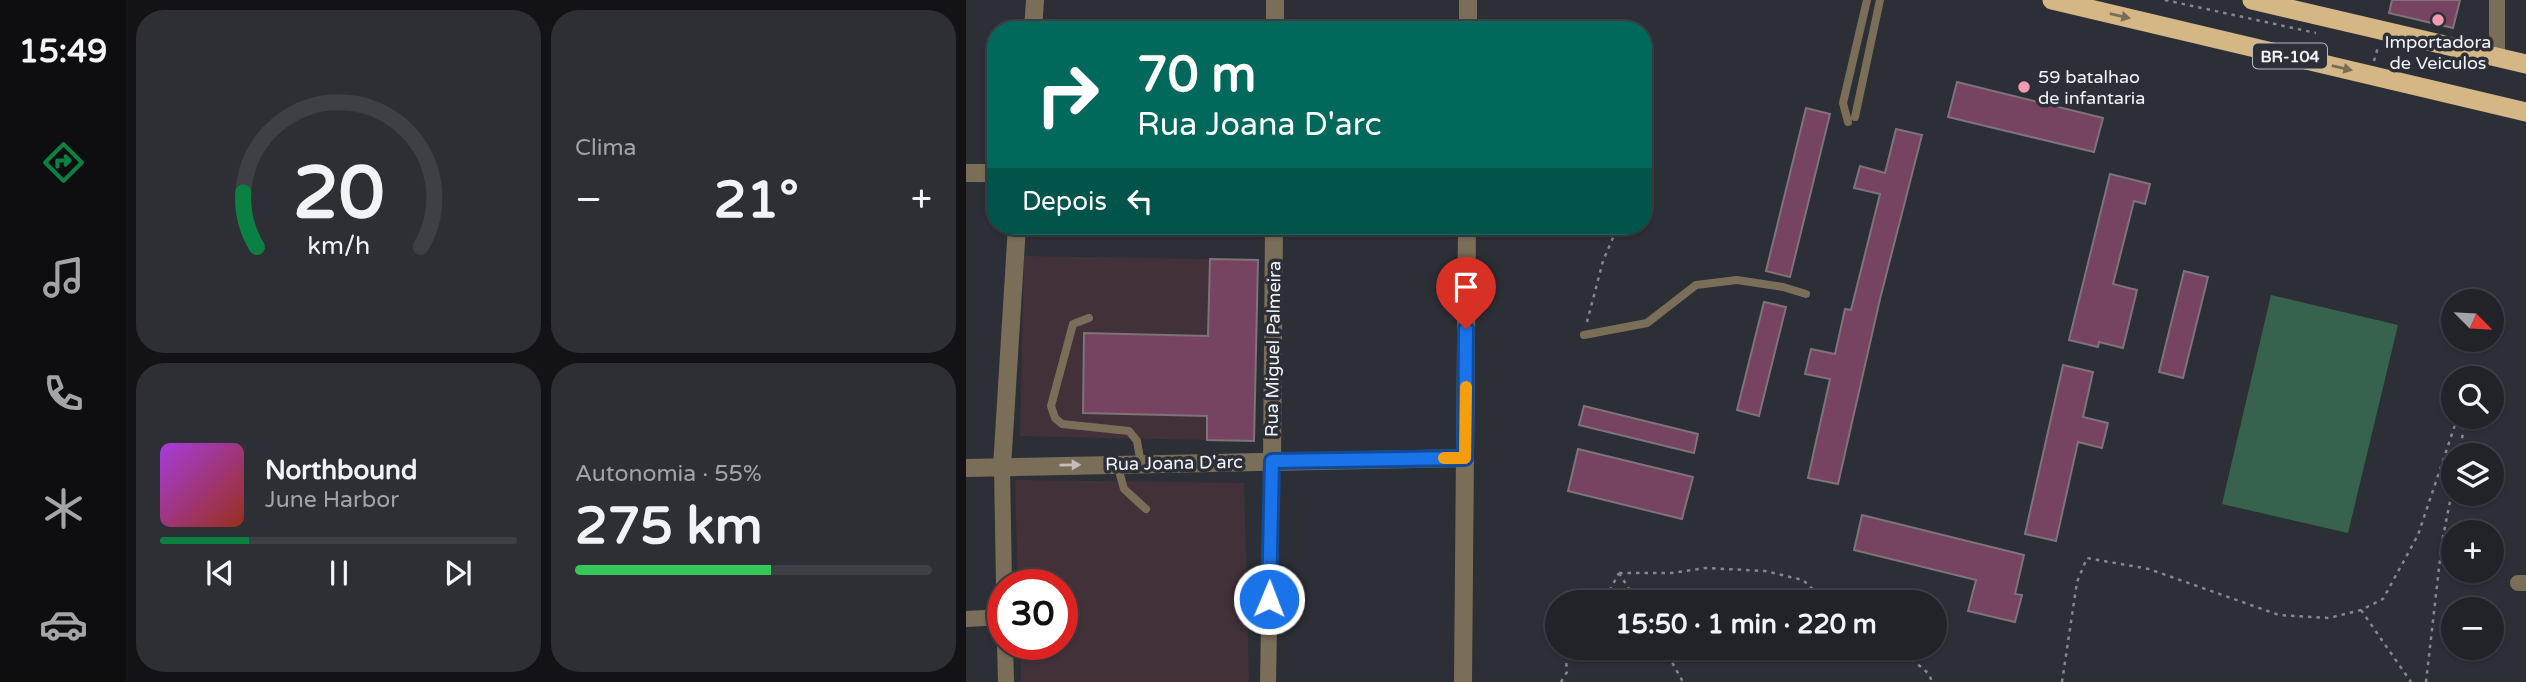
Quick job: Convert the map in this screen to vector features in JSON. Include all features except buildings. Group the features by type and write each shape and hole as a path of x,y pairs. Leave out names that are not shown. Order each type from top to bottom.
{"highway":[{"name":"BR-104","path":"2052,0 2526,112"},
{"path":"2258,1 2526,64"}],"street":[{"path":"1034,21 1035,0"},
{"path":"1275,0 1275,21"},
{"path":"1468,0 1468,21"},
{"path":"2497,0 2497,57"},
{"path":"966,173 987,173"},
{"path":"1004,569 1002,467 1016,235"},
{"name":"Rua Miguel Palmeira","path":"1268,682 1274,235"},
{"path":"1463,682 1466,235"},
{"name":"Rua Joana D'arc","path":"966,468 1465,458"},
{"path":"966,619 987,618"},
{"path":"1005,660 1006,682"}],"lane":[{"path":"1867,0 1843,103 1852,119 1880,0"},
{"path":"1584,335 1647,323 1696,285 1737,280 1783,287 1806,295"},
{"path":"1089,317 1073,324 1051,406 1055,418 1062,424 1129,431 1137,441 1141,464"},
{"path":"1117,464 1124,489 1146,509"}],"path":[{"path":"2371,75 2382,30"},
{"path":"1584,335 1603,261 1614,235"},
{"path":"2062,682 2077,582 2087,558 2149,569 2279,615 2329,618 2361,610 2383,598 2418,535 2454,429"},
{"path":"2426,682 2442,541 2449,506"},
{"path":"1619,573 1671,573 1706,568 1765,571 1803,580 1813,590"},
{"path":"1610,590 1619,573"},
{"path":"1619,573 1630,590"},
{"path":"2361,610 2411,682"},
{"path":"1561,682 1567,672 1564,660"},
{"path":"1671,660 1683,682"},
{"path":"1913,660 1929,674 1932,682"}],"shaded area":[{"path":"1024,256 1258,260 1254,441 1020,436"},
{"path":"1015,480 1244,483 1249,682 1021,682 1020,660 1078,660 1078,569 1018,569"}],"green space":[{"path":"2271,295 2398,325 2348,533 2222,504"}],"slow traffic":[{"path":"1444,458 1465,458 1466,387"}],"place":[{"name":"Importadora de Veiculos","path":"2438,20"},
{"name":"59 batalhao de infantaria","path":"2024,87"}],"route":[{"path":"1269,599 1272,461 1465,458 1466,329"}]}
